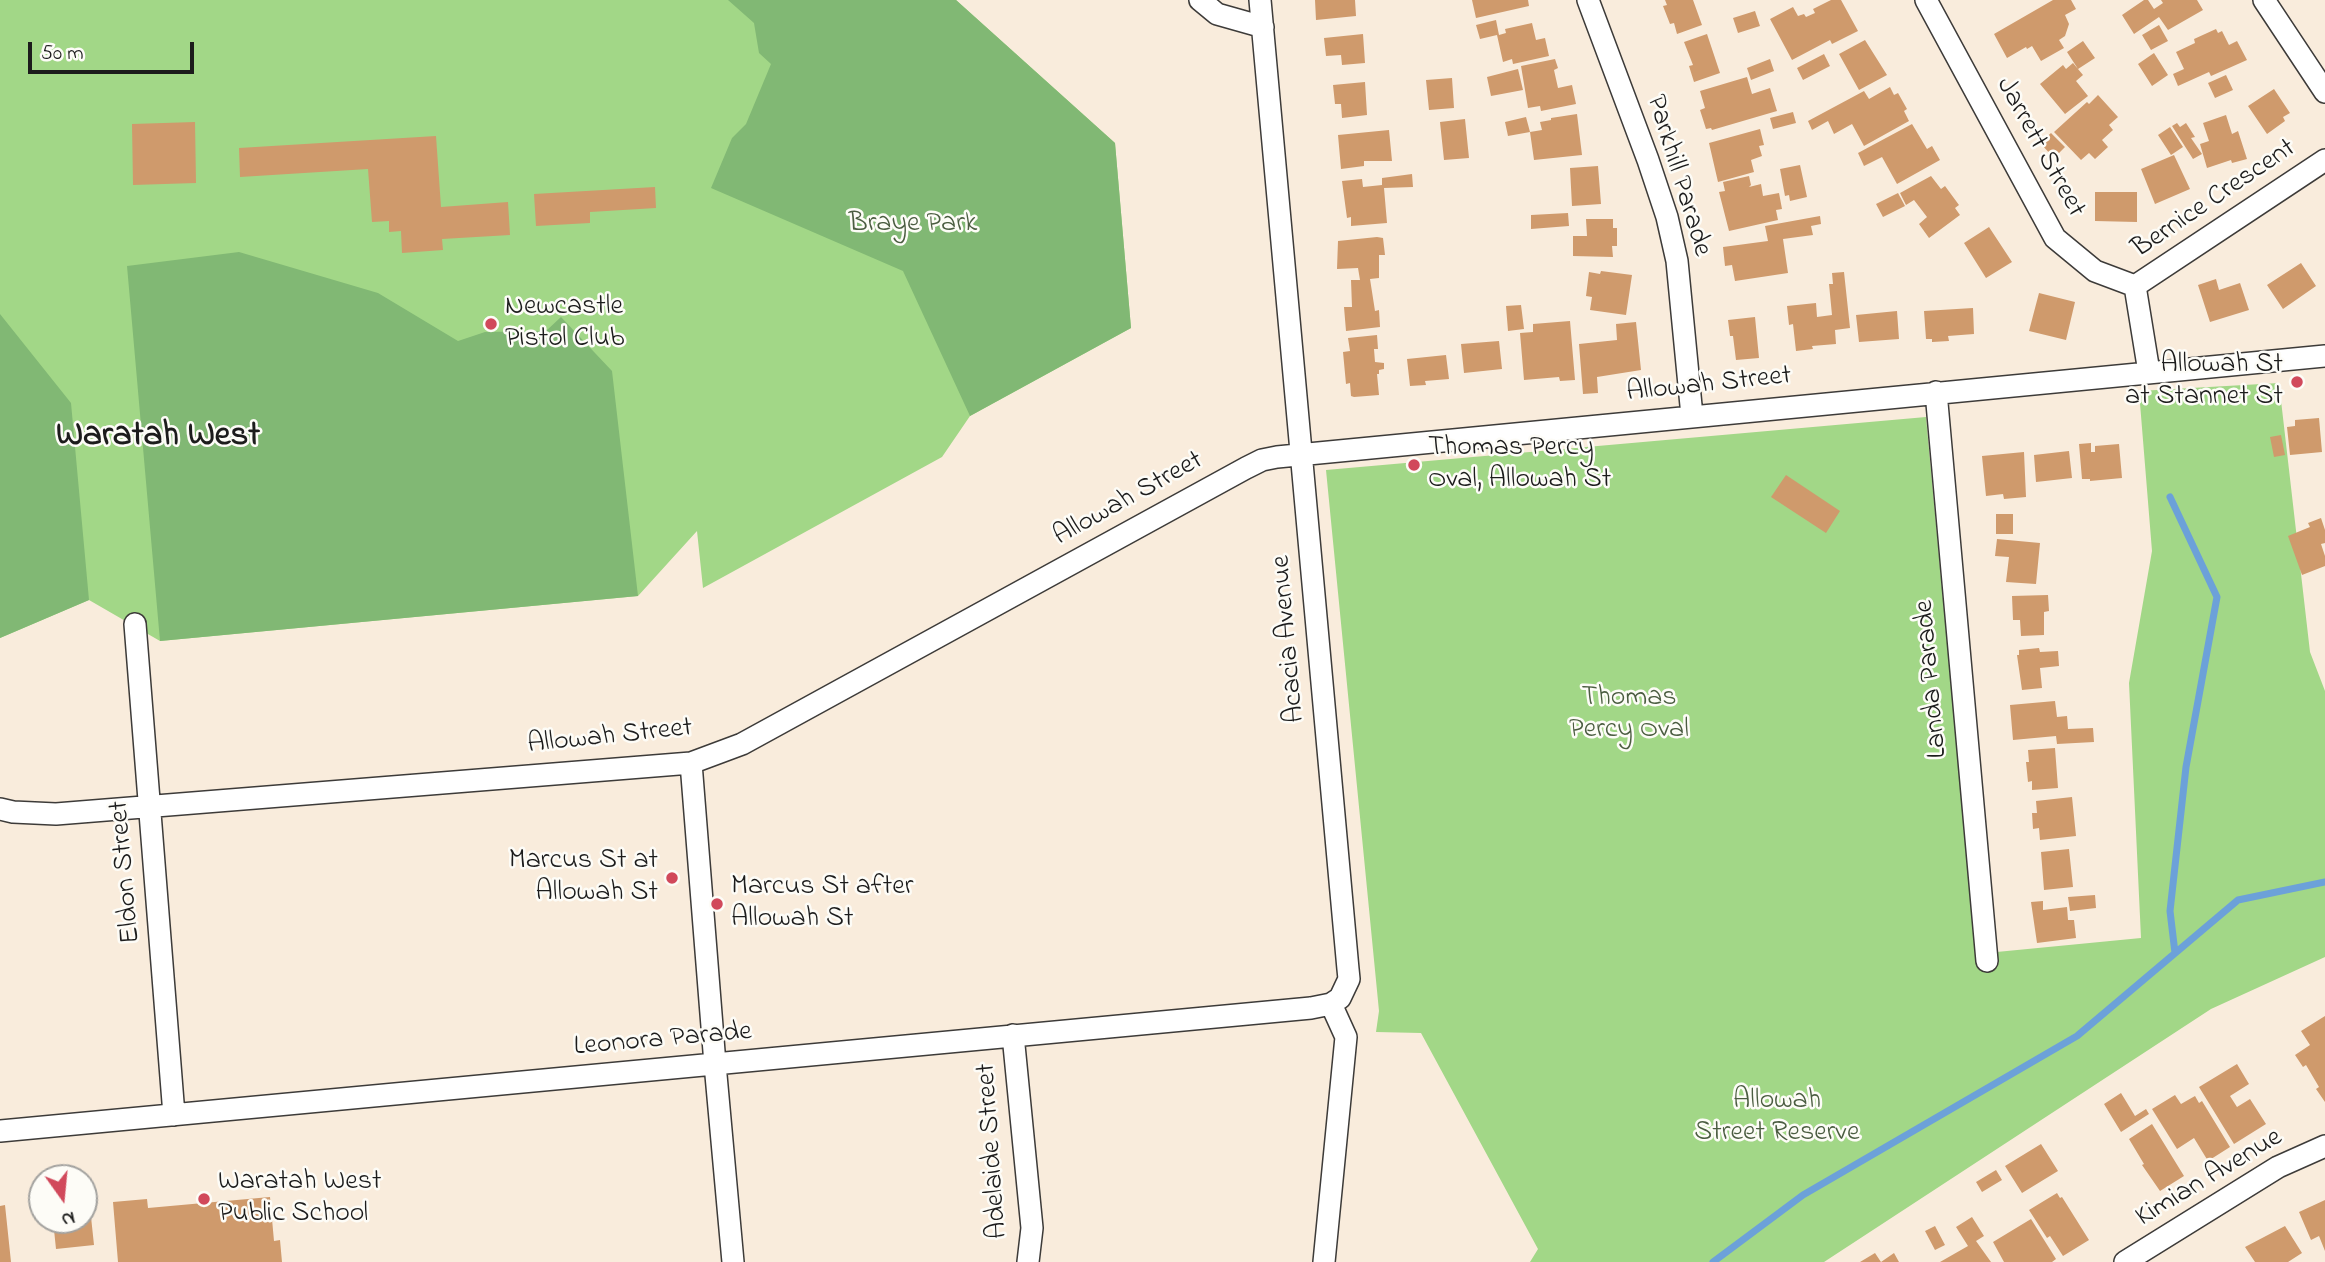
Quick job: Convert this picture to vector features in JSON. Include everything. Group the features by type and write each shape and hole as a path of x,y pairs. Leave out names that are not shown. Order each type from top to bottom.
{"street":[{"path":"1200,0 1217,14 1263,27"},
{"name":"Acacia Avenue","path":"1260,0 1349,969 1345,990 1331,1004"},
{"name":"Parkhill Parade","path":"1588,0 1667,217 1677,261 1692,416"},
{"name":"Jarrett Street","path":"1926,0 2054,238 2095,271 2135,286"},
{"path":"2264,0 2325,92"},
{"name":"Bernice Crescent","path":"2135,286 2325,160"},
{"path":"2135,286 2149,372"},
{"name":"Allowah Street","path":"0,809 13,813 56,814 691,763 742,744 1262,460 1300,454 2325,356"},
{"name":"Landa Parade","path":"1936,392 1987,961"},
{"name":"Eldon Street","path":"135,624 174,1115"},
{"path":"691,763 733,1262"},
{"path":"1324,1262 1346,1037 1331,1004"},
{"name":"Leonora Parade","path":"0,1131 1331,1004"},
{"name":"Adelaide Street","path":"1013,1035 1032,1228 1028,1262"},
{"name":"Kimian Avenue","path":"2125,1262 2278,1167 2325,1146"}],"green space":[{"name":"Braye Park","path":"0,0 956,0 1115,143 1131,328 970,416 942,457 703,588 697,531 638,596 160,641 89,600 0,638"},
{"name":"Braye Park","path":"728,0 956,0 1115,143 1131,328 970,416 903,271 711,188 732,138 746,124 771,64 759,53 754,23"},
{"path":"239,252 378,293 458,341 485,332 546,331 561,317 612,371 638,596 160,641 127,266"},
{"path":"0,314 71,403 89,600 0,638"},
{"path":"2279,383 2310,652 2325,691 2325,957 2211,1009 1824,1262 1530,1262 1538,1249 1421,1033 1376,1032 1379,1011 1326,470 1926,417 1976,954 2141,938 2129,683 2152,551 2139,391"}],"building":[{"path":"1315,0 1355,0 1356,16 1316,20"},
{"path":"1472,0 1528,0 1529,6 1476,18"},
{"path":"1665,0 1693,0 1702,25 1677,34 1674,23 1670,24 1663,6 1667,5"},
{"path":"1831,0 1841,0 1858,31 1832,44 1830,40 1792,60 1770,19 1793,7 1798,16 1804,14 1806,17 1815,13 1813,9"},
{"path":"2053,0 2071,0 2076,9 2065,15 2069,24 2065,36 2059,40 2064,48 2041,61 2032,46 2007,58 1994,34"},
{"path":"2148,0 2154,9 2163,3 2161,0 2197,0 2203,10 2168,30 2159,17 2134,34 2122,15"},
{"path":"1755,11 1760,26 1738,33 1733,18"},
{"path":"1496,20 1499,35 1506,33 1505,29 1532,23 1536,40 1545,38 1549,56 1513,64 1512,59 1503,62 1497,35 1480,39 1476,25"},
{"path":"2159,25 2168,41 2151,50 2142,35"},
{"path":"2216,29 2218,33 2222,31 2229,45 2237,41 2247,60 2211,76 2209,72 2178,86 2173,74 2184,69 2176,52 2195,43 2194,39"},
{"path":"1363,34 1365,63 1342,65 1341,55 1326,56 1324,38"},
{"path":"1707,34 1720,73 1694,82 1689,66 1693,65 1684,42"},
{"path":"1865,40 1887,75 1859,90 1839,54"},
{"path":"2083,41 2095,58 2078,69 2067,52"},
{"path":"2154,53 2168,75 2152,86 2138,64"},
{"path":"1824,54 1830,66 1803,80 1797,68"},
{"path":"1555,59 1558,68 1554,70 1558,88 1572,85 1576,104 1541,111 1540,106 1528,108 1521,66"},
{"path":"1770,59 1774,71 1751,80 1747,68"},
{"path":"2073,63 2083,75 2076,81 2088,96 2065,114 2040,84 2063,65 2066,69"},
{"path":"1518,69 1523,90 1491,96 1487,77"},
{"path":"2226,75 2233,90 2215,98 2208,83"},
{"path":"1747,77 1752,94 1770,88 1777,111 1712,130 1706,129 1700,110 1705,108 1700,91"},
{"path":"1452,78 1454,108 1429,110 1426,80"},
{"path":"1365,82 1367,115 1342,118 1341,104 1335,104 1333,85"},
{"path":"1890,87 1894,95 1898,93 1907,109 1904,111 1909,121 1864,146 1852,124 1834,134 1828,121 1812,130 1808,121 1864,91 1869,99"},
{"path":"2274,89 2290,113 2283,117 2285,121 2267,134 2248,106"},
{"path":"2098,95 2118,117 2109,125 2113,130 2102,140 2108,147 2095,159 2089,153 2081,160 2054,132"},
{"path":"1793,112 1796,123 1773,129 1770,118"},
{"path":"1577,114 1582,155 1534,160 1530,132 1542,130 1540,122"},
{"path":"2226,115 2232,134 2238,131 2247,159 2232,163 2231,160 2207,168 2200,144 2209,141 2203,123"},
{"path":"1526,117 1530,132 1508,136 1505,122"},
{"path":"1465,119 1469,158 1444,160 1440,122"},
{"path":"195,122 196,183 133,185 132,124"},
{"path":"2177,123 2180,127 2186,123 2195,137 2191,138 2202,154 2193,159 2172,126"},
{"path":"1912,124 1927,149 1932,146 1940,160 1897,184 1882,157 1864,166 1858,153"},
{"path":"2170,127 2183,147 2171,155 2158,135"},
{"path":"1760,129 1764,145 1759,146 1762,156 1751,160 1754,172 1718,182 1709,143"},
{"path":"1389,130 1392,161 1364,161 1364,166 1341,169 1338,135"},
{"path":"2051,133 2065,147 2054,158 2040,143"},
{"path":"436,136 441,207 508,202 510,235 442,239 443,250 402,253 401,231 389,232 389,221 372,222 368,169 240,177 239,148"},
{"path":"2174,155 2190,189 2155,204 2141,169"},
{"path":"1800,165 1807,197 1790,201 1789,195 1785,196 1780,169"},
{"path":"1598,166 1601,204 1572,206 1570,168"},
{"path":"1412,174 1413,187 1384,188 1387,223 1351,226 1351,217 1347,218 1342,181 1362,179 1363,187 1382,185 1382,178"},
{"path":"1749,176 1749,187 1761,184 1763,196 1779,193 1782,209 1776,210 1778,220 1729,231 1719,192 1725,191 1723,182"},
{"path":"1931,176 1941,189 1945,186 1959,205 1955,208 1960,215 1929,238 1919,224 1927,217 1914,200 1906,205 1900,193"},
{"path":"655,187 656,208 590,212 590,223 536,226 534,194"},
{"path":"2095,192 2137,192 2137,222 2095,221"},
{"path":"1898,193 1905,206 1883,217 1876,204"},
{"path":"1568,213 1569,226 1531,229 1531,215"},
{"path":"1820,216 1821,224 1811,226 1813,235 1783,239 1788,273 1735,281 1732,265 1725,266 1723,247 1768,241 1765,226"},
{"path":"1586,219 1613,219 1613,228 1617,228 1617,246 1612,246 1613,257 1573,256 1573,236 1587,236"},
{"path":"1989,227 2012,262 1986,278 1964,243"},
{"path":"1383,238 1385,255 1379,255 1379,278 1370,279 1375,311 1379,310 1380,327 1346,331 1344,307 1352,307 1351,280 1360,280 1358,268 1337,269 1338,241"},
{"path":"2301,263 2316,286 2283,309 2267,285"},
{"path":"1601,271 1632,275 1626,315 1590,310 1592,297 1586,296 1589,272 1600,274"},
{"path":"1844,272 1850,328 1835,330 1836,344 1812,346 1813,349 1796,351 1793,324 1789,325 1787,306 1816,303 1817,317 1832,315 1829,284 1833,284 1832,273"},
{"path":"2216,279 2219,290 2240,283 2249,310 2210,322 2198,285"},
{"path":"2039,293 2075,302 2066,340 2029,331"},
{"path":"1521,305 1524,329 1508,331 1506,306"},
{"path":"1973,308 1974,334 1948,336 1949,341 1932,342 1932,339 1926,339 1924,311"},
{"path":"1897,311 1899,339 1859,342 1856,315"},
{"path":"1755,317 1759,358 1736,360 1728,320"},
{"path":"1570,321 1575,380 1560,381 1559,377 1524,380 1520,333 1533,332 1533,324"},
{"path":"1636,322 1641,370 1597,377 1598,393 1583,394 1579,344 1617,340 1616,324"},
{"path":"1377,335 1375,362 1384,363 1384,369 1377,374 1379,395 1351,396 1350,383 1346,384 1343,352 1350,351 1348,338"},
{"path":"1499,341 1502,369 1464,373 1461,344"},
{"path":"1446,355 1449,379 1425,381 1426,385 1410,386 1407,359"},
{"path":"2319,418 2322,452 2290,455 2287,427 2295,426 2295,420"},
{"path":"2281,435 2285,455 2274,457 2270,437"},
{"path":"2091,443 2091,452 2095,452 2095,446 2119,444 2122,478 2090,481 2082,479 2079,444"},
{"path":"2069,451 2072,478 2036,482 2034,455"},
{"path":"2024,452 2026,497 2004,499 2003,494 1986,496 1982,456"},
{"path":"1786,475 1840,511 1826,533 1771,497"},
{"path":"1996,514 2013,514 2013,534 1996,534"},
{"path":"2321,518 2325,530 2325,543 2321,544 2325,566 2302,575 2288,536 2310,527 2308,523"},
{"path":"1997,539 2040,543 2036,584 2006,582 2009,557 1995,556"},
{"path":"2048,595 2049,611 2044,612 2044,635 2021,636 2020,620 2013,620 2012,596"},
{"path":"2039,648 2040,652 2058,651 2059,666 2040,668 2042,688 2022,690 2017,655 2019,650"},
{"path":"2055,701 2057,717 2067,716 2068,729 2093,728 2094,742 2057,744 2056,736 2013,740 2010,705"},
{"path":"2055,748 2058,788 2032,790 2032,781 2028,782 2026,762 2029,762 2028,750"},
{"path":"2072,797 2076,836 2040,840 2039,828 2033,829 2032,813 2037,813 2036,801"},
{"path":"2069,849 2073,887 2044,890 2041,852"},
{"path":"2095,895 2096,908 2070,911 2068,897"},
{"path":"2043,901 2043,910 2067,907 2068,920 2074,920 2076,938 2037,943 2031,902"},
{"path":"2325,1016 2325,1102 2306,1065 2303,1067 2295,1055 2310,1045 2301,1031"},
{"path":"2237,1064 2249,1084 2230,1096 2237,1107 2250,1099 2266,1124 2234,1144 2199,1087"},
{"path":"2121,1093 2135,1116 2146,1109 2149,1114 2121,1132 2104,1104"},
{"path":"2175,1095 2181,1104 2195,1096 2199,1103 2202,1101 2230,1147 2208,1161 2194,1138 2177,1149 2152,1109"},
{"path":"2152,1124 2184,1176 2160,1191 2142,1165 2144,1164 2129,1139"},
{"path":"2041,1144 2058,1171 2022,1193 2005,1166"},
{"path":"1996,1170 2002,1180 1982,1192 1976,1182"},
{"path":"2057,1193 2089,1240 2063,1256 2050,1236 2047,1238 2029,1210"},
{"path":"270,1197 274,1241 280,1240 282,1262 118,1262 113,1202 147,1199 148,1208"},
{"path":"2325,1200 2325,1251 2319,1236 2311,1240 2299,1212"},
{"path":"5,1205 11,1262 0,1262 0,1206"},
{"path":"1972,1217 1984,1236 1976,1241 1991,1262 1940,1262 1968,1246 1956,1227"},
{"path":"2031,1219 2056,1259 2052,1262 2004,1262 1993,1242"},
{"path":"1935,1226 1945,1245 1935,1250 1925,1231"},
{"path":"2285,1226 2302,1253 2288,1262 2255,1262 2245,1247"},
{"path":"54,1234 93,1234 94,1245 56,1249"},
{"path":"1875,1253 1881,1262 1860,1262"},
{"path":"1894,1253 1899,1262 1881,1262"}],"waterway":[{"path":"2170,497 2217,597 2186,767 2170,911 2175,953"},
{"path":"1713,1262 1803,1195 2077,1036 2238,900 2325,882"}],"place":[{"name":"Newcastle Pistol Club","path":"491,324"},
{"name":"Allowah St at Stannet St","path":"2297,382"},
{"name":"Thomas Percy Oval, Allowah St","path":"1414,465"},
{"name":"Marcus St at Allowah St","path":"672,878"},
{"name":"Marcus St after Allowah St","path":"717,904"},
{"name":"Waratah West Public School","path":"204,1199"}],"district":[{"name":"Waratah West","path":"158,438"}],"park label":[{"name":"Thomas Percy Oval","path":"1629,715"},
{"name":"Allowah Street Reserve","path":"1777,1118"}]}
